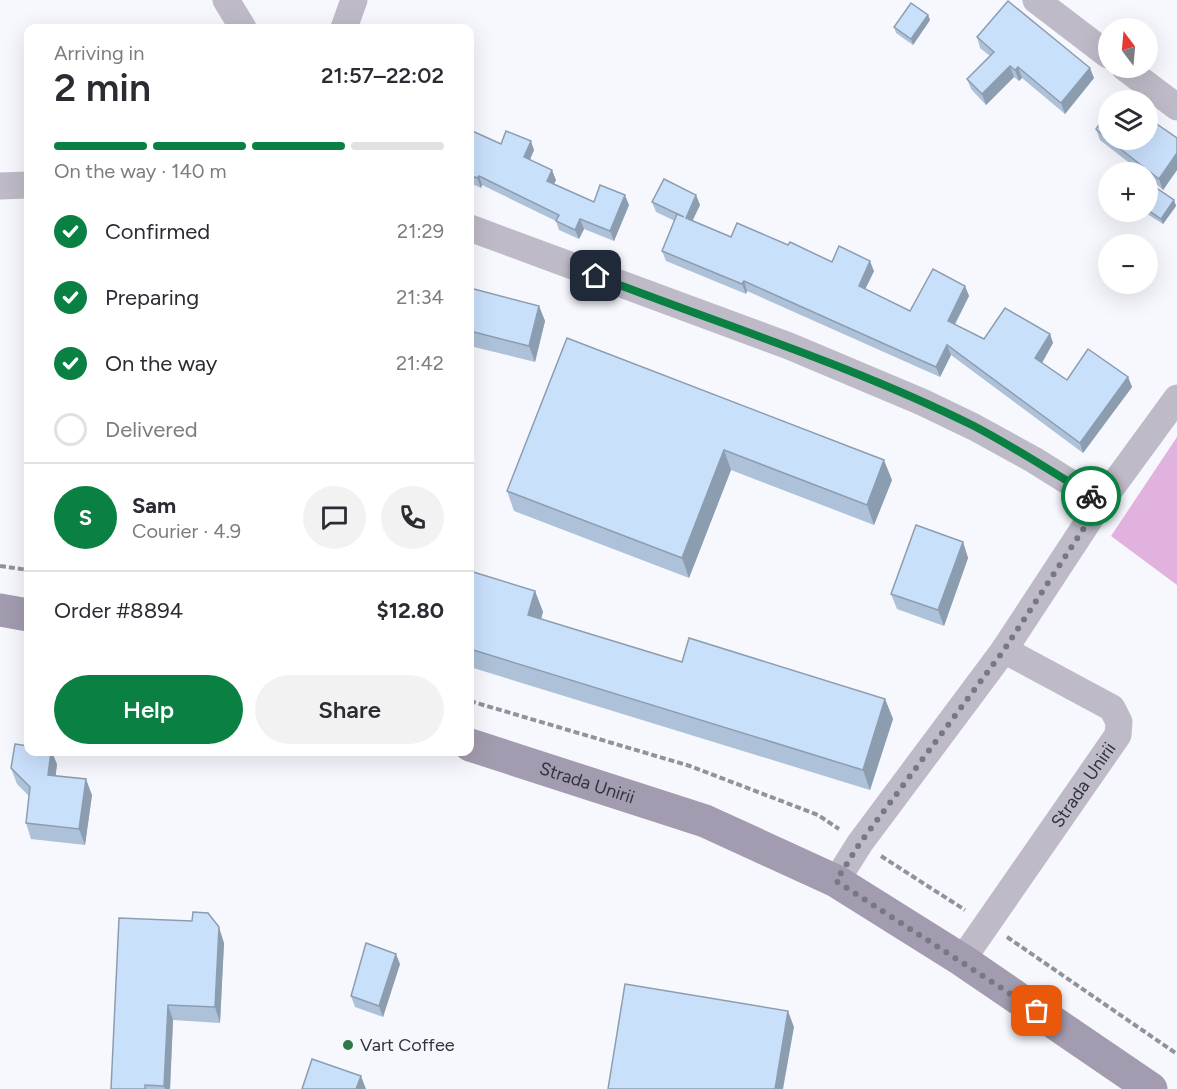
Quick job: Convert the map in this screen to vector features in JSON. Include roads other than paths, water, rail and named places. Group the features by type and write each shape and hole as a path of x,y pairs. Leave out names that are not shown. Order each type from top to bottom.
{"street":[{"path":"226,0 241,24"},
{"path":"346,24 354,0"},
{"path":"1036,0 1098,47"},
{"path":"1138,78 1177,107"},
{"path":"0,186 24,185"},
{"path":"474,229 789,346 922,402 984,432 1101,502"},
{"path":"836,881 860,843 1004,650 1101,502 1177,399"},
{"path":"0,610 24,614"},
{"name":"Strada Unirii","path":"962,960 1118,735 1119,722 1112,708 1004,650"},
{"name":"Strada Unirii","path":"474,746 705,821 836,881 962,960 1151,1089"}],"place":[{"name":"Vart Coffee","path":"348,1045"}]}
